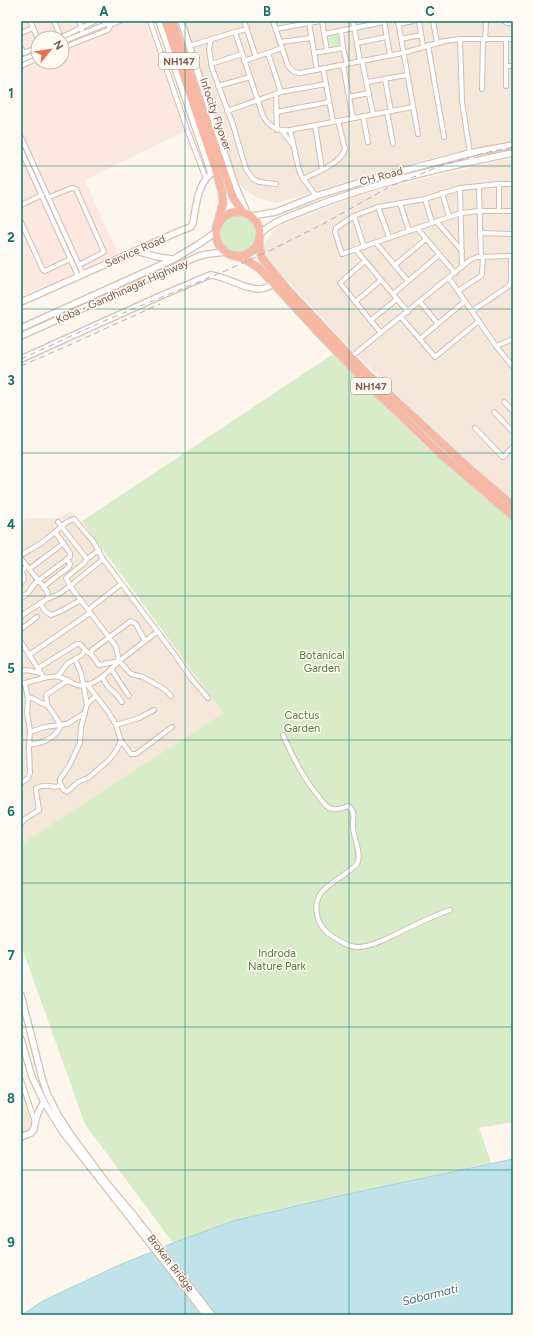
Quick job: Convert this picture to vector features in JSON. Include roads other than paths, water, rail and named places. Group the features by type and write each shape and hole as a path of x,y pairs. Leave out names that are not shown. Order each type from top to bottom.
{"highway":[{"name":"Infocity Flyover","path":"165,21 233,197 247,215"},
{"name":"Infocity Flyover","path":"172,21 196,100 214,172"},
{"name":"NH147","path":"214,172 222,192 223,203 216,230"},
{"path":"247,215 238,211 224,216 219,222 216,230 217,242 220,248 229,254 239,256 245,255 251,252 256,246 259,237"},
{"name":"NH147","path":"247,215 256,221 259,227 261,256 287,289 351,357 382,387 472,471 513,506"},
{"name":"NH147","path":"229,254 248,261 259,268 316,330 373,388 442,455 513,516"}],"street":[{"path":"21,33 33,28 30,21"},
{"path":"79,21 87,38"},
{"path":"70,35 95,21"},
{"path":"70,45 108,30 112,24 120,21"},
{"path":"150,21 187,129 206,178 214,172 159,21"},
{"path":"181,21 234,185 247,215"},
{"path":"244,21 256,57"},
{"path":"273,21 288,66 294,72 300,73 403,53 437,43 460,39 513,40"},
{"path":"276,29 292,23 321,21 327,50"},
{"path":"353,21 373,114"},
{"path":"413,21 398,23 418,134"},
{"path":"419,21 421,35 426,46 444,137"},
{"path":"433,21 437,43"},
{"path":"482,89 486,21"},
{"path":"504,21 506,23 513,23"},
{"path":"70,37 84,33 105,22 112,24"},
{"path":"105,22 108,30"},
{"path":"324,34 384,22 390,55"},
{"path":"309,23 317,70"},
{"path":"189,46 246,29"},
{"path":"341,31 353,118"},
{"path":"235,32 266,121 279,130 293,145"},
{"path":"401,39 421,35"},
{"path":"357,43 386,37"},
{"path":"280,42 312,38"},
{"path":"211,39 209,49 211,64 242,159 250,175 258,182 276,184"},
{"path":"460,39 462,101 472,161"},
{"path":"506,40 506,86"},
{"path":"21,48 24,52 30,50"},
{"path":"244,61 282,48"},
{"path":"314,53 343,48"},
{"path":"268,53 279,93 276,112 279,130"},
{"path":"211,64 242,54"},
{"path":"506,66 513,66"},
{"path":"323,68 333,122"},
{"path":"366,82 407,75"},
{"path":"218,86 250,77"},
{"path":"385,79 393,144"},
{"path":"227,111 279,93 326,84"},
{"path":"349,97 369,93"},
{"path":"276,112 329,102"},
{"path":"279,130 290,130 315,126 413,107"},
{"path":"363,116 368,142"},
{"path":"303,179 338,159 344,152 345,149 338,121"},
{"path":"315,126 322,169"},
{"path":"290,130 297,164 303,179 316,196"},
{"path":"21,137 79,265 80,275"},
{"name":"CH Road","path":"247,215 276,212 316,196 364,181 470,153 513,145"},
{"path":"21,150 70,260 80,275"},
{"name":"CH Road","path":"259,237 266,228 278,221 332,199 418,174 513,153"},
{"name":"Service Road","path":"21,302 154,242 191,227 200,191 206,178"},
{"path":"499,184 499,211"},
{"path":"513,184 460,188 425,200 378,207 354,216 336,228 335,232 342,254 449,216 479,211 513,211"},
{"path":"458,291 482,274 479,186"},
{"path":"21,205 42,196 48,196 74,187 76,189 104,252 79,265"},
{"path":"460,188 462,267"},
{"path":"442,193 449,216"},
{"path":"425,200 434,222 462,251"},
{"path":"400,203 409,231"},
{"path":"378,207 389,237"},
{"path":"354,216 364,247"},
{"path":"21,222 43,270 45,271 70,260"},
{"path":"417,228 455,273"},
{"name":"Koba - Gandhinagar Highway","path":"21,328 174,259 200,244 216,230"},
{"path":"480,234 513,234"},
{"path":"395,265 426,239"},
{"path":"154,242 151,248 155,256"},
{"path":"376,242 408,281"},
{"path":"136,250 155,256 174,259"},
{"path":"356,250 408,312"},
{"name":"Koba - Gandhinagar Highway","path":"21,336 199,256 208,254 229,254"},
{"path":"393,294 439,255"},
{"path":"351,357 470,260 482,257 512,256 511,282 509,286 472,311"},
{"path":"365,261 340,283 381,333"},
{"path":"21,359 210,275 218,276 238,284 257,288 264,288 274,284"},
{"path":"449,278 478,321 513,367"},
{"path":"355,302 381,280"},
{"path":"371,320 397,299"},
{"path":"420,339 465,301"},
{"path":"420,302 438,324"},
{"path":"401,317 435,357 478,321"},
{"path":"496,346 513,339"},
{"path":"504,402 513,411"},
{"path":"494,412 513,432"},
{"path":"474,428 503,457 513,447"},
{"path":"21,555 43,542 55,532 60,524 74,519 93,541 103,559 121,584 176,655 191,678 208,698"},
{"path":"60,524 87,558"},
{"path":"21,598 28,593 32,586 71,555 55,532"},
{"path":"21,583 24,580 22,571 64,543"},
{"path":"99,550 87,558 83,564 66,578 70,586 116,648 119,661 131,674 143,677 164,688 171,696"},
{"path":"21,559 48,593 46,598"},
{"path":"43,587 69,567 70,564 67,559"},
{"path":"21,616 46,598 59,594 103,559"},
{"path":"29,655 89,611 121,584"},
{"path":"40,603 45,612 51,615 81,600"},
{"path":"21,629 37,617"},
{"path":"91,654 92,650 131,621 136,624 145,641"},
{"path":"21,783 28,778 30,773 30,732 27,713 28,697 23,684 58,676 76,685 82,686 102,677 119,661 157,632"},
{"path":"21,642 23,649 29,655 44,678"},
{"path":"38,668 77,644 80,644 91,654 98,665 119,661"},
{"path":"58,676 68,664 82,655 85,650"},
{"path":"75,659 81,673 82,686 87,704 80,731 80,743 71,759 69,766 60,779 60,786 64,791 67,792 78,782 88,778 113,756 121,741"},
{"path":"111,669 129,696"},
{"path":"21,671 27,670 41,673"},
{"path":"102,677 108,687 122,702"},
{"path":"61,726 47,705 46,695 68,680"},
{"path":"87,684 109,713 116,726 121,741 131,754 136,754 172,727"},
{"path":"87,704 96,696"},
{"path":"28,697 34,698 41,704 47,705"},
{"path":"116,726 139,718 154,710"},
{"path":"30,732 46,727 67,724 85,713"},
{"path":"29,745 37,744 49,739 61,726"},
{"path":"283,735 295,762 326,806 336,810 348,806 351,808 354,816 353,826 358,856 357,864 341,878 324,889 317,899 316,909 321,926 334,938 357,947 378,942 450,910"},
{"path":"21,824 25,819 39,810 36,788 47,785 54,787 60,786"},
{"path":"21,995 23,1010 42,1078 58,1115 129,1213"},
{"path":"21,1039 32,1077 44,1102 62,1131 129,1213"},
{"path":"21,1080 34,1122 34,1129 31,1133 21,1137"},
{"path":"34,1122 44,1102"},
{"path":"21,1133 34,1129"},
{"name":"Broken Bridge","path":"129,1213 206,1315"},
{"name":"Broken Bridge","path":"129,1213 212,1315"}],"water":[{"name":"Sabarmati","path":"513,1159 513,1315 22,1315 43,1301 117,1266 233,1221 339,1196"}],"railway":[{"path":"21,359 104,321 225,271 269,251 323,224 389,187 443,165 484,153 513,147"},
{"path":"21,366 160,304"}],"park label":[{"name":"Botanical Garden","path":"322,661"},
{"name":"Cactus Garden","path":"302,721"},
{"name":"Indroda Nature Park","path":"277,959"}]}
